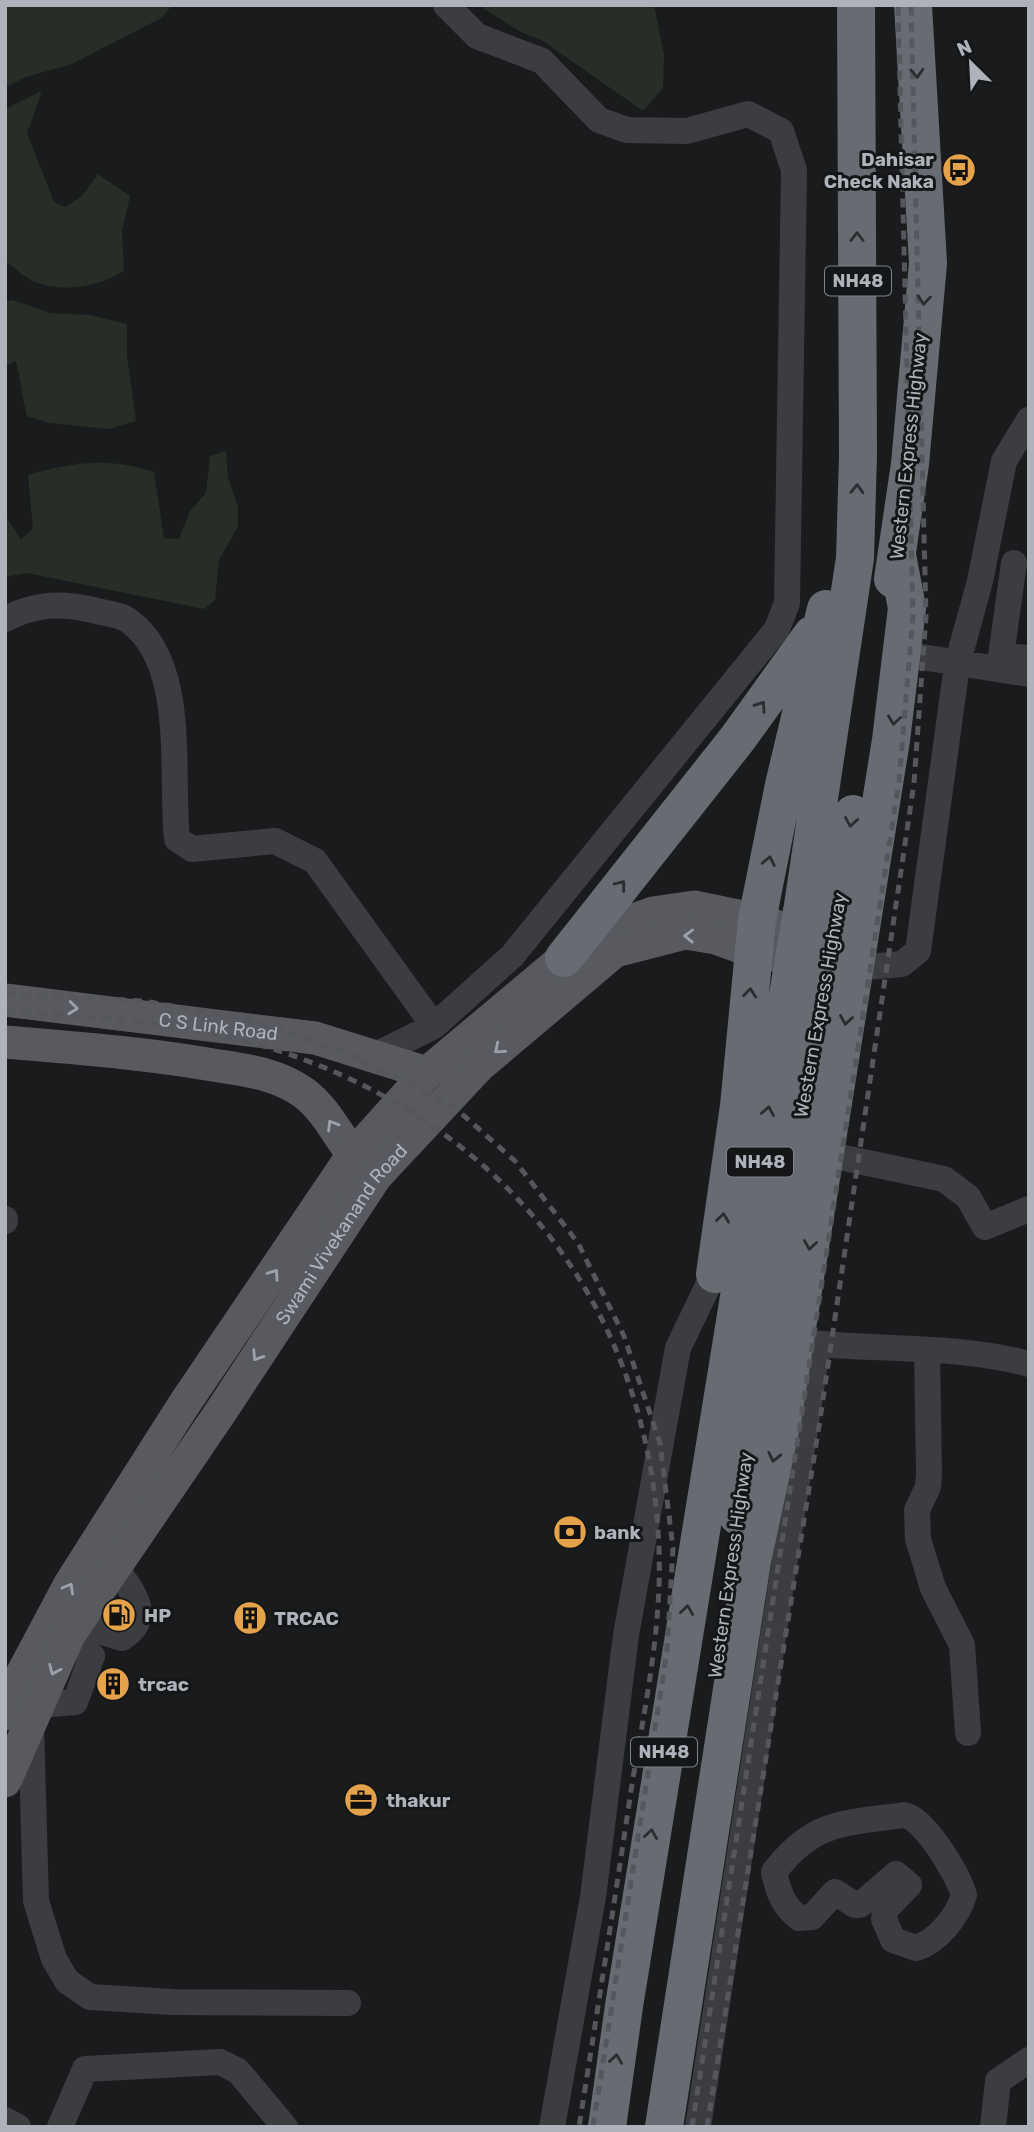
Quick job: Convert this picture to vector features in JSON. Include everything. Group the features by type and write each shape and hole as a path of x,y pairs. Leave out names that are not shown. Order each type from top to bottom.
{"highway":[{"name":"Western Express Highway","path":"837,940 858,455 856,5"},
{"name":"Western Express Highway","path":"607,2127 724,1378 803,1004 837,940 897,555 910,464 928,263 913,5"},
{"path":"664,2127 750,1574 806,1343 825,1154 837,940 903,654 907,608 897,555"},
{"path":"724,1378 706,1346 739,1106 756,936 784,785 831,587 855,558"},
{"path":"564,958 738,738 825,616"},
{"name":"Western Express Highway","path":"646,2127 760,1367 803,1004"},
{"path":"760,1367 806,1343"}],"main road":[{"name":"Swami Vivekanand Road","path":"5,1781 25,1715 73,1630 115,1567 364,1166 427,1073 564,958 608,929 653,913 694,907 756,936"},
{"name":"Swami Vivekanand Road","path":"25,1715 21,1676 71,1584 183,1406 364,1166 615,951 685,933 716,938 756,936 837,940"},
{"name":"C S Link Road","path":"5,1000 296,1036 376,1055 427,1073"},
{"path":"278,1079 296,1036"},
{"name":"C S Link Road","path":"5,1042 166,1057 278,1079 304,1093 324,1113 364,1166"}],"street":[{"path":"376,1055 434,1026 512,956 777,629 787,603 794,170 781,131 748,114 687,131 627,130 599,120 542,61 477,36 446,5"},
{"path":"837,940 901,964 918,951 960,658 980,581 1029,420"},
{"path":"980,581 1021,558"},
{"path":"1001,656 1021,558"},
{"path":"5,619 30,607 66,603 128,620 148,642 169,683 177,839 192,849 275,841 315,861 434,1026"},
{"path":"903,654 960,658 1029,658"},
{"path":"960,658 1029,674"},
{"path":"825,1154 944,1179 968,1198 985,1227 1029,1209"},
{"path":"552,2127 593,1897 626,1635 678,1348 715,1271"},
{"path":"698,2127 736,1869 806,1343 927,1350 1008,1358 1029,1364"},
{"path":"927,1350 929,1474 928,1487 917,1510 918,1539 933,1588 962,1645 968,1733"},
{"path":"73,1630 122,1638 134,1631 139,1620 136,1596 115,1567"},
{"path":"25,1715 36,1901 54,1959 67,1981 90,1997 172,2002 348,2003"},
{"path":"904,1815 913,1817 934,1842 964,1895 960,1908 930,1942 916,1948 892,1940 884,1919 885,1910 890,1903 909,1885 896,1874 860,1905 855,1906 835,1892 812,1917 806,1919 790,1912 779,1894 774,1872 788,1854 827,1826 904,1815"},
{"path":"736,1869 774,1872"},
{"path":"993,2127 998,2081 1029,2060"},
{"path":"60,2127 85,2069 220,2062 238,2071 285,2127"},
{"path":"5,2120 18,2127"}],"shaded area":[{"path":"5,5 172,5 163,17 72,64 26,77 5,87"},
{"path":"478,5 654,5 664,55 663,88 643,111 543,41 521,32"},
{"path":"42,91 27,133 54,202 65,207 82,196 98,174 130,196 122,231 124,270 94,284 70,288 48,286 29,279 5,261 5,109"},
{"path":"13,300 50,313 90,315 127,324 127,355 136,421 109,429 50,423 27,416 15,361 5,367 5,302"},
{"path":"226,451 228,478 238,507 238,526 219,560 215,600 204,609 27,573 5,577 5,515 21,539 33,529 28,475 91,463 121,464 154,472 164,538 179,539 190,511 206,493 210,456"}],"railway":[{"path":"692,2127 899,781 913,615 898,5"},
{"path":"707,2127 819,1426 914,783 926,616 911,5"},
{"path":"5,994 144,1001 255,1021 351,1055 453,1106 515,1161 578,1243 624,1336 660,1443 673,1548 667,1651 593,2127"},
{"path":"5,1011 132,1021 195,1030 257,1044 342,1075 418,1117 486,1168 543,1228 590,1297 625,1373 649,1457 659,1548 659,1578 652,1667 579,2127"}],"place":[{"name":"Dahisar Check Naka","path":"959,170"},
{"name":"bank","path":"570,1532"},
{"name":"HP","path":"119,1615"},
{"name":"TRCAC","path":"250,1618"},
{"name":"trcac","path":"113,1684"},
{"name":"thakur","path":"361,1800"}]}
